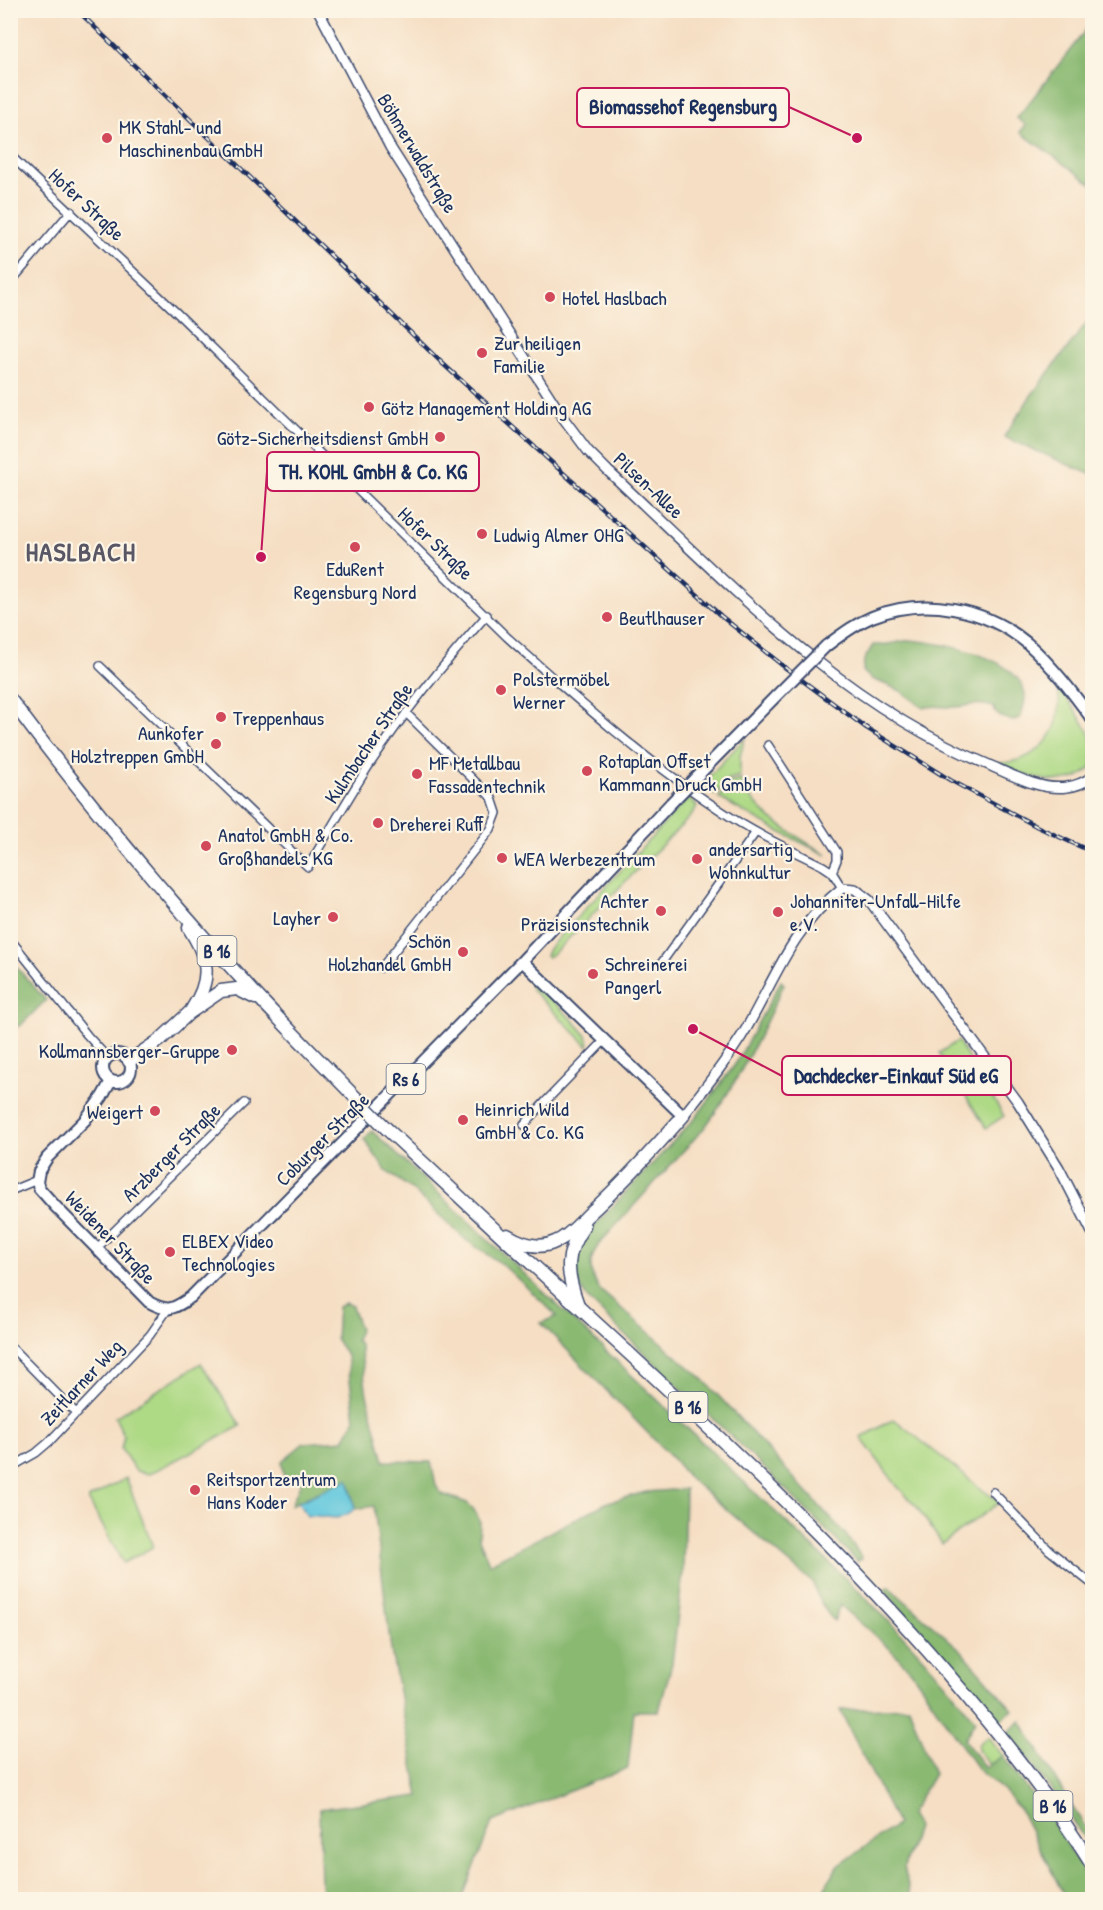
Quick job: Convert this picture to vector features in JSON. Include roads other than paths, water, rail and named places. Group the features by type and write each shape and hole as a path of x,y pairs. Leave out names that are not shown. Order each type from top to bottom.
{"highway":[{"name":"B 16","path":"10,699 85,796 171,899 264,1003 356,1098 701,1420 851,1566 983,1714 1053,1806 1092,1865"},
{"name":"B 16","path":"171,899 200,946 206,969 201,993 189,1013"},
{"name":"B 16","path":"189,1013 211,997 229,990 237,989 246,992 264,1003"},
{"path":"129,1061 160,1040 189,1013"},
{"path":"599,1205 683,1116"},
{"name":"B 16","path":"489,1223 514,1239 538,1246 556,1242 565,1237 599,1205"},
{"name":"B 16","path":"580,1309 569,1277 570,1253 577,1236 599,1205"}],"main road":[{"path":"683,1116 522,962 671,803 826,646 845,631 871,617 902,609 937,607 975,614 1027,643 1092,719"},
{"name":"Coburger Straße","path":"168,1309 178,1306 191,1297 522,962"},
{"path":"120,1054 129,1061 131,1070 127,1078 120,1082 111,1081 103,1072 103,1064 107,1057 120,1054"},
{"path":"37,1180 39,1171 47,1158 85,1120 111,1081"},
{"name":"Weidener Straße","path":"37,1180 39,1188 55,1206 149,1302 159,1308 168,1309"}],"street":[{"name":"Böhmerwaldstraße","path":"318,10 390,147 493,310"},
{"name":"Hofer Straße","path":"10,155 71,211 507,637 554,679 669,774 725,814 832,872"},
{"path":"10,283 71,211"},
{"name":"Pilsen-Allee","path":"493,310 576,436 608,471 772,624 822,667 909,726 950,748 1028,781 1045,786 1068,787 1092,777"},
{"name":"Kulmbacher Straße","path":"100,666 308,867 370,765 406,713 449,657 487,615"},
{"path":"381,968 491,829 497,813 492,798 406,713"},
{"path":"768,745 837,852 837,860 832,872 842,888"},
{"path":"660,965 756,832"},
{"path":"683,1116 744,1032 796,938 820,909 842,888 855,889 869,900 1018,1102 1059,1168 1092,1232"},
{"path":"10,939 107,1057"},
{"path":"524,1125 604,1041"},
{"name":"Arzberger Straße","path":"96,1249 244,1103"},
{"path":"10,1191 37,1180"},
{"name":"Zeitlarner Weg","path":"10,1468 36,1453 77,1414 150,1335 168,1309"},
{"path":"10,1346 77,1414"},
{"path":"993,1492 1049,1550 1092,1584"}],"water":[{"path":"348,1479 355,1509 336,1518 307,1516 298,1502"}],"railway":[{"path":"77,10 442,363 721,616 865,727 950,780 1038,827 1092,852"}],"place":[{"name":"MK Stahl- und Maschinenbau GmbH","path":"107,138"},
{"name":"Biomassehof Regensburg","path":"857,138"},
{"name":"Hotel Haslbach","path":"550,297"},
{"name":"Zur heiligen Familie","path":"482,353"},
{"name":"Götz Management Holding AG","path":"369,407"},
{"name":"Götz-Sicherheitsdienst GmbH","path":"440,437"},
{"name":"Ludwig Almer OHG","path":"482,534"},
{"name":"EduRent Regensburg Nord","path":"355,547"},
{"name":"TH. KOHL GmbH & Co. KG","path":"261,557"},
{"name":"Beutlhauser","path":"607,617"},
{"name":"Polstermöbel Werner","path":"501,690"},
{"name":"Treppenhaus","path":"221,717"},
{"name":"Aunkofer Holztreppen GmbH","path":"216,744"},
{"name":"Rotaplan Offset Kammann Druck GmbH","path":"587,771"},
{"name":"MF Metallbau Fassadentechnik","path":"417,774"},
{"name":"Dreherei Ruff","path":"378,823"},
{"name":"Anatol GmbH & Co. Großhandels KG","path":"206,846"},
{"name":"WEA Werbezentrum","path":"502,858"},
{"name":"andersartig Wohnkultur","path":"697,859"},
{"name":"Achter Präzisionstechnik","path":"661,911"},
{"name":"Johanniter-Unfall-Hilfe e.V.","path":"778,912"},
{"name":"Layher","path":"333,917"},
{"name":"Schön Holzhandel GmbH","path":"463,952"},
{"name":"Schreinerei Pangerl","path":"593,974"},
{"name":"Dachdecker-Einkauf Süd eG","path":"693,1029"},
{"name":"Kollmannsberger-Gruppe","path":"232,1050"},
{"name":"Weigert","path":"155,1111"},
{"name":"Heinrich Wild GmbH & Co. KG","path":"463,1120"},
{"name":"ELBEX Video Technologies","path":"170,1252"},
{"name":"Reitsportzentrum Hans Koder","path":"195,1490"}],"district":[{"name":"HASLBACH","path":"81,551"}]}
